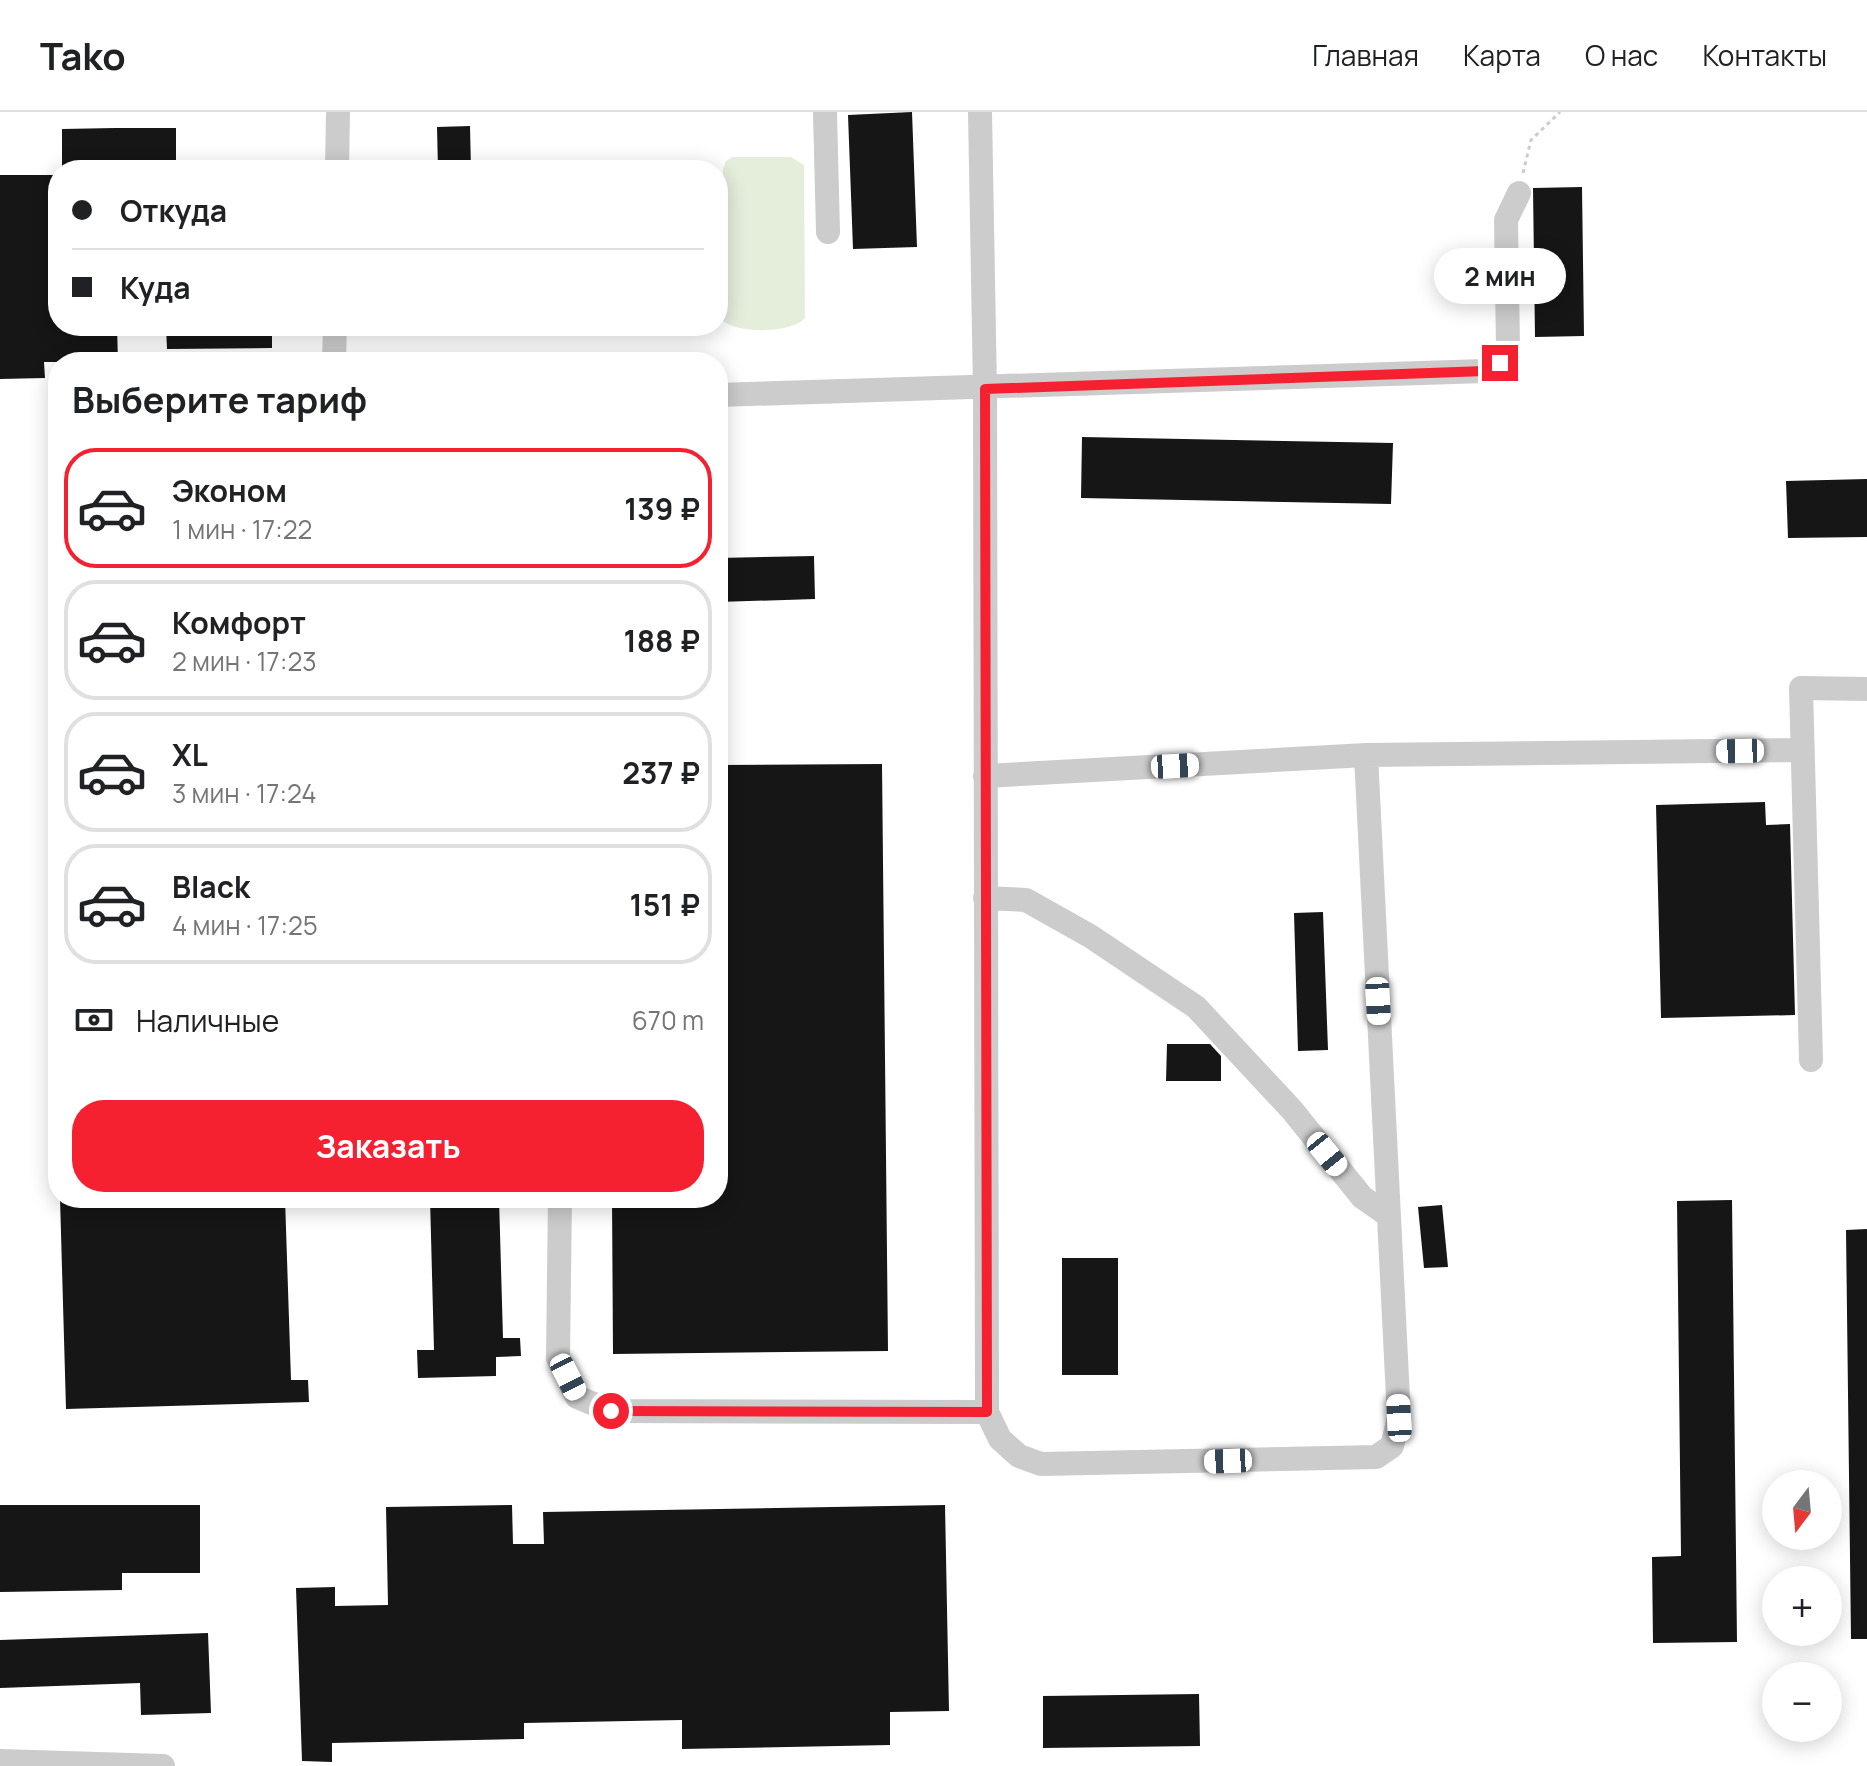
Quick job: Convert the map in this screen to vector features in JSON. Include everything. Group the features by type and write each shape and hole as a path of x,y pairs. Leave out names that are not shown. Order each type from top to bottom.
{"street":[{"path":"337,160 338,112"},
{"path":"825,112 828,232"},
{"path":"980,112 985,389 987,1412 1000,1439 1019,1456 1041,1464 1376,1457 1392,1446 1399,1418 1366,755"},
{"path":"728,395 1485,371 1500,363 1508,347 1506,220 1519,193"},
{"path":"1811,1060 1801,688 1867,689"},
{"path":"985,776 1366,755 1802,750"},
{"path":"985,898 1026,900 1090,936 1196,1007 1292,1110 1362,1197 1389,1216"},
{"path":"560,1208 558,1358 577,1397 611,1411 987,1412"},
{"path":"0,1761 163,1766"}],"path":[{"path":"1519,193 1531,140 1560,112"}],"green space":[{"path":"732,157 791,157 804,165 805,318 788,327 751,330 728,324 728,160"}],"building":[{"path":"912,112 917,247 853,249 848,115"},
{"path":"470,126 471,160 438,160 437,127"},
{"path":"176,128 176,160 62,160 62,129"},
{"path":"0,175 48,175 48,336 117,336 118,352 48,352 48,362 44,362 45,378 0,379"},
{"path":"1582,187 1584,336 1535,337 1533,188"},
{"path":"166,336 272,336 272,348 167,349"},
{"path":"1082,437 1393,443 1391,504 1081,498"},
{"path":"1867,479 1867,537 1788,538 1786,481"},
{"path":"814,556 815,599 728,602 728,558"},
{"path":"882,764 888,1351 613,1354 612,1208 728,1208 728,765"},
{"path":"1765,802 1766,825 1790,824 1795,1015 1661,1018 1656,805"},
{"path":"1323,912 1328,1050 1298,1051 1294,913"},
{"path":"1167,1044 1210,1044 1221,1056 1221,1081 1166,1081"},
{"path":"1732,1200 1737,1642 1653,1643 1652,1557 1681,1556 1677,1201"},
{"path":"1442,1205 1448,1267 1424,1268 1418,1207"},
{"path":"60,1208 285,1208 291,1380 308,1380 309,1402 66,1409"},
{"path":"430,1208 499,1208 503,1338 520,1338 521,1356 496,1357 496,1376 418,1378 417,1350 434,1350"},
{"path":"1867,1229 1867,1639 1851,1639 1846,1230"},
{"path":"1062,1258 1118,1258 1118,1375 1062,1375"},
{"path":"0,1505 200,1505 200,1573 122,1573 122,1590 0,1592"},
{"path":"512,1505 513,1544 544,1544 543,1512 945,1505 949,1711 890,1712 890,1745 682,1749 682,1720 524,1723 524,1739 332,1743 332,1762 302,1761 296,1588 335,1587 335,1606 388,1605 386,1507"},
{"path":"208,1633 211,1713 141,1715 140,1683 0,1688 0,1640"},
{"path":"1199,1694 1200,1746 1043,1748 1043,1696"}],"route":[{"path":"611,1411 987,1412 985,389 1485,371 1500,363"}]}
